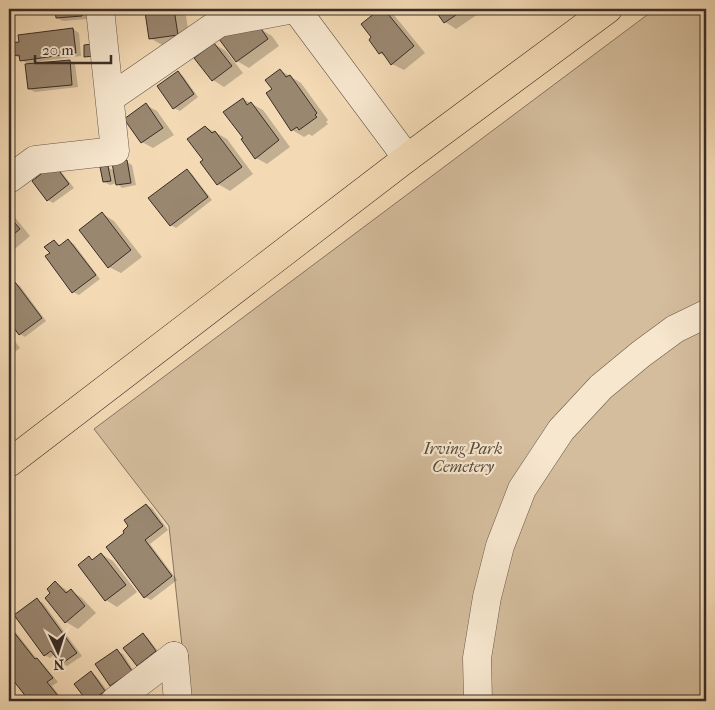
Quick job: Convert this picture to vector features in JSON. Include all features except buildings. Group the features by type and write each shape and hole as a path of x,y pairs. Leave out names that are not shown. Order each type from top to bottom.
{"main road":[{"path":"9,463 407,158 608,9"}],"street":[{"path":"9,179 35,160 115,151 100,9"},
{"path":"110,98 219,24 295,9 407,158"},
{"path":"478,701 477,658 486,597 500,546 522,489 561,430 601,387 675,329 706,314"},
{"path":"115,701 174,656 178,701"}],"green space":[{"name":"Irving Park Cemetery","path":"655,9 706,9 706,701 188,701 169,526 94,429"}]}
